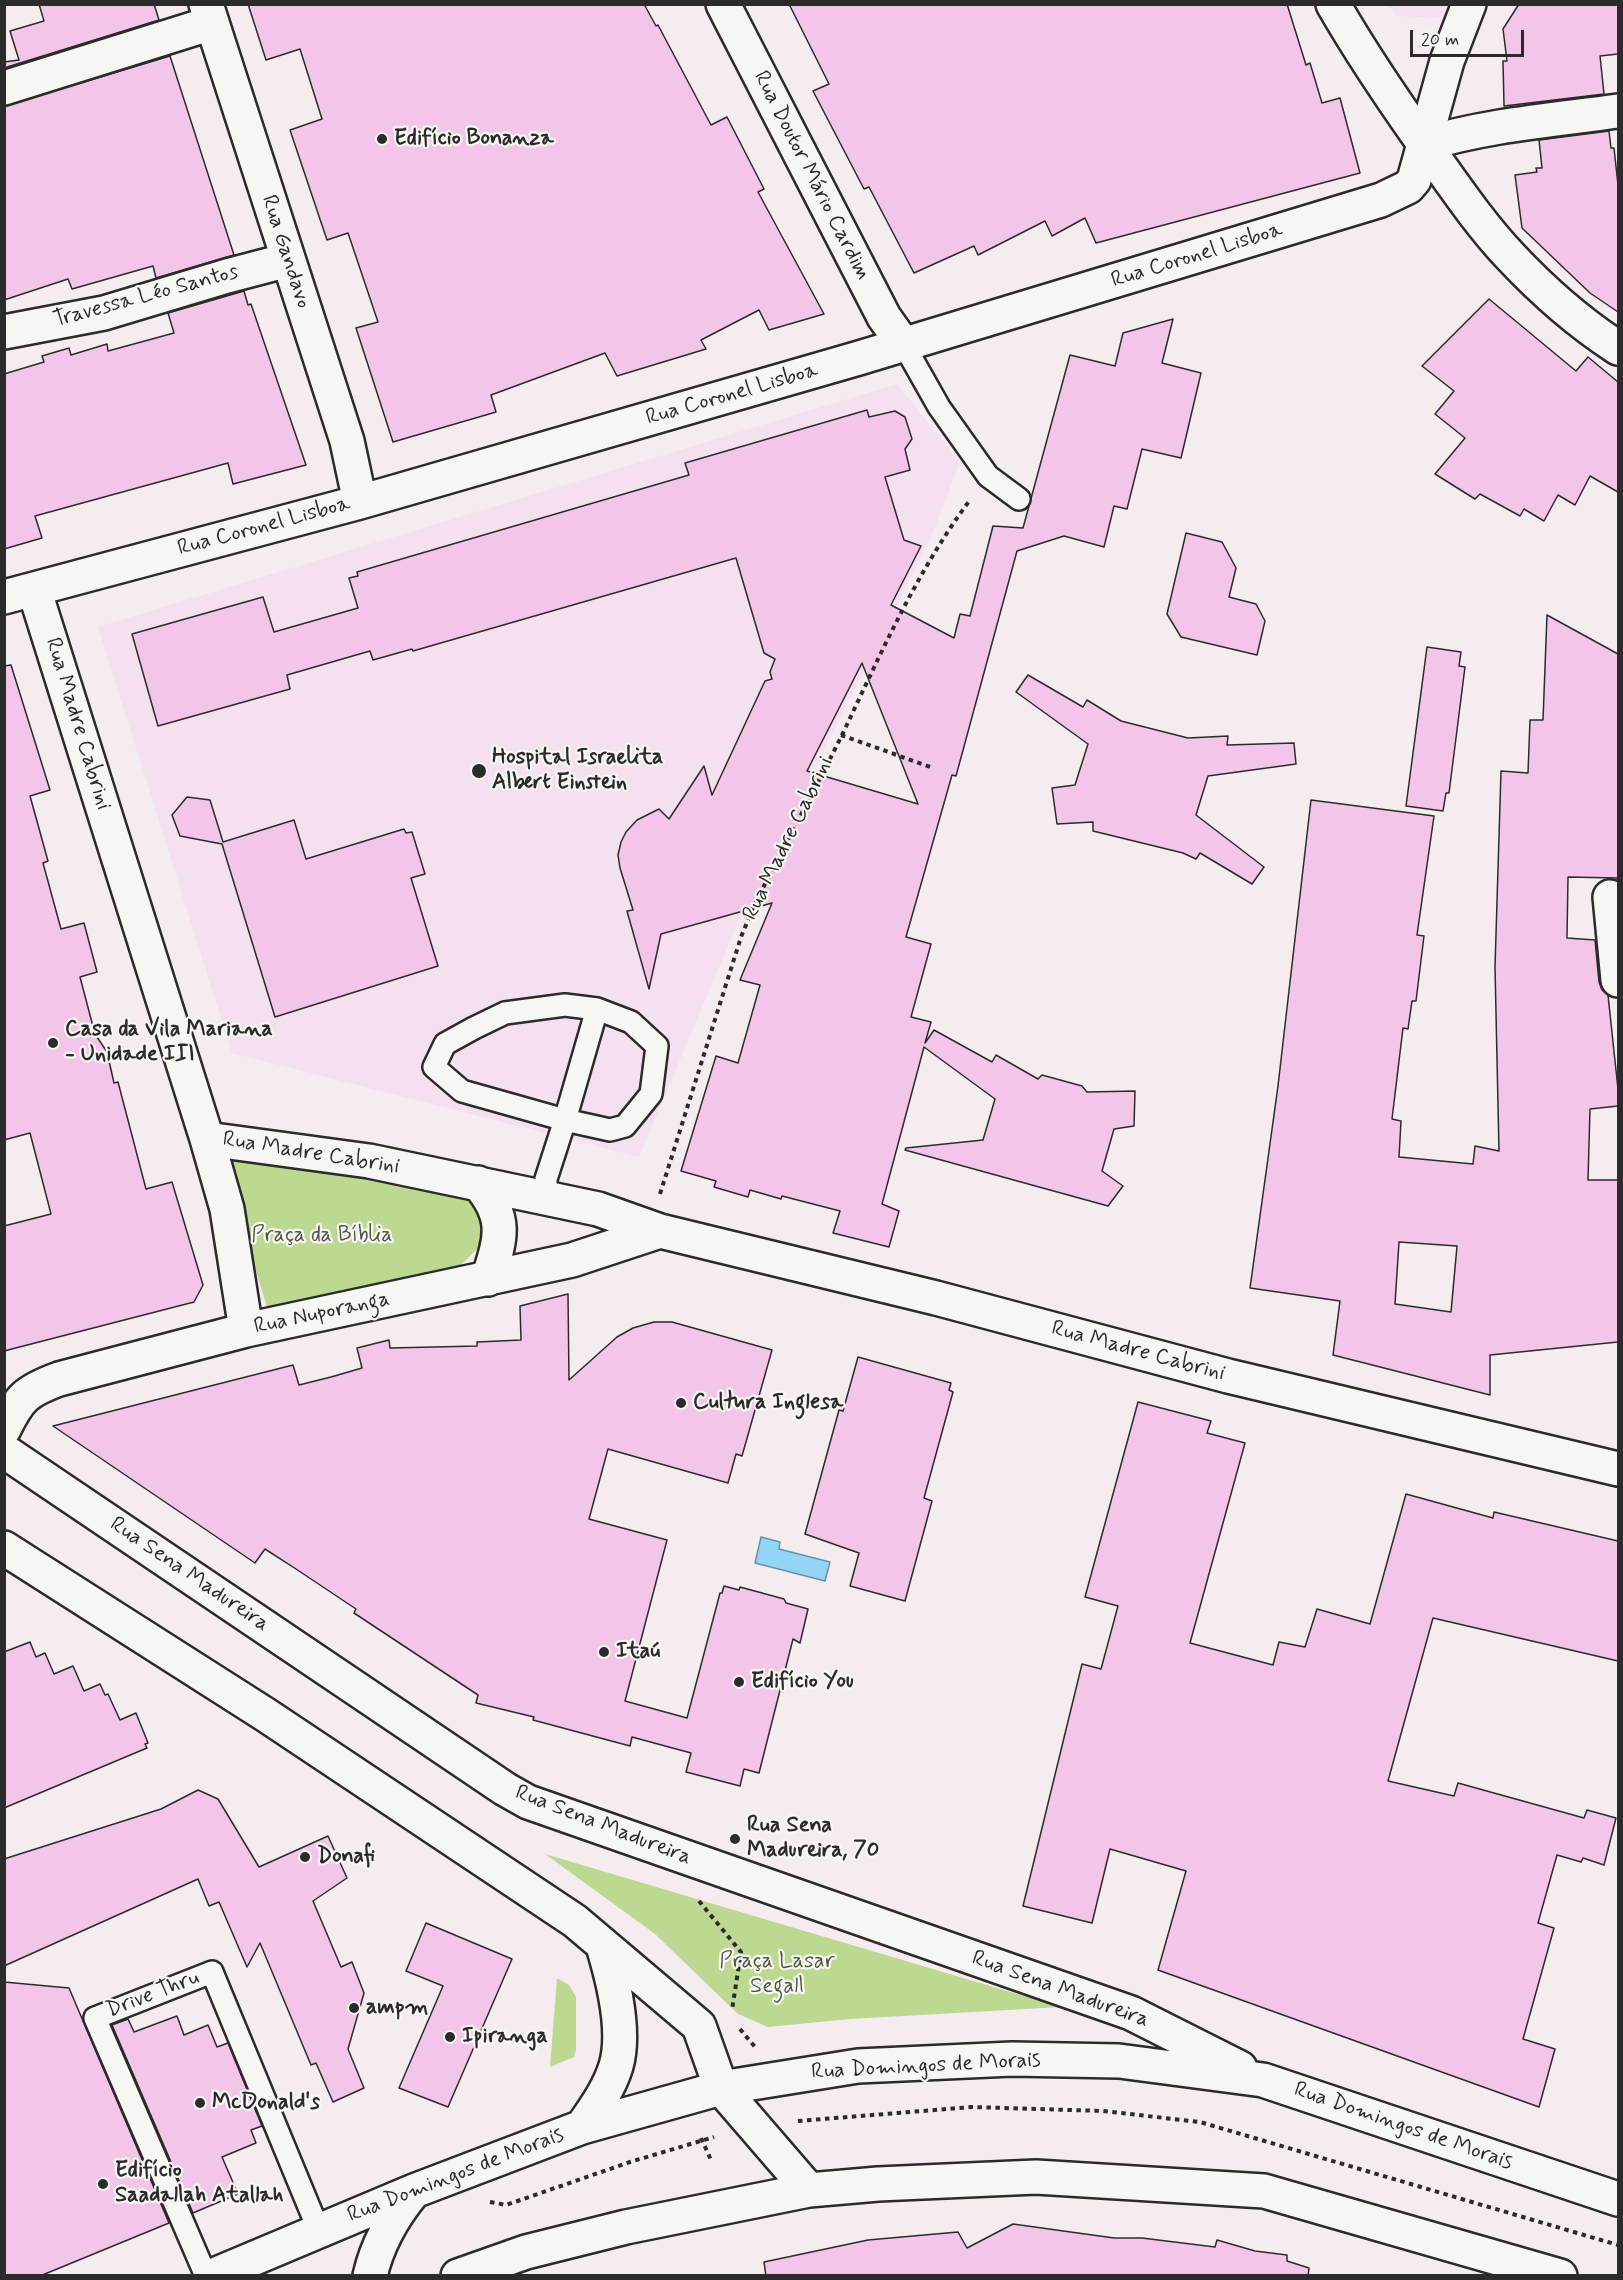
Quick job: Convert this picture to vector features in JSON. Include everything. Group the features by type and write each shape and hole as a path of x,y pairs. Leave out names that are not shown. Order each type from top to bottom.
{"street":[{"path":"1333,4 1362,55 1455,188 1511,257 1569,310 1618,348"},
{"name":"Rua Coronel Lisboa","path":"19,593 360,502 904,345 1381,200 1408,187 1414,180 1447,61 1469,4"},
{"name":"Rua Doutor Mário Cardim","path":"725,5 877,304 904,345"},
{"path":"4,88 209,14"},
{"name":"Rua Gandavo","path":"209,14 347,441 360,502"},
{"path":"1425,144 1456,134 1491,128 1618,111"},
{"name":"Travessa Léo Santos","path":"4,332 104,313 288,260"},
{"name":"Rua Madre Cabrini","path":"19,593 207,1139 369,1161 598,1209 660,1231 936,1298 1228,1376 1618,1469"},
{"path":"1610,897 1618,980"},
{"path":"207,1139 227,1209 246,1330"},
{"path":"478,1184 495,1205 499,1217 497,1251 488,1279"},
{"name":"Rua Nuporanga","path":"4,1429 16,1404 36,1388 59,1379 246,1330 572,1260 660,1231"},
{"name":"Rua Sena Madureira","path":"4,1451 505,1789 528,1802 1131,2013 1263,2080"},
{"path":"4,1548 266,1715 575,1921 699,2026 721,2088 809,2190"},
{"path":"582,2127 604,2095 616,2065 619,2030 611,1972 603,1946"},
{"name":"Rua Domingos de Morais","path":"212,2276 414,2191 582,2127 721,2088 858,2066 1012,2059 1119,2061 1263,2080 1618,2199"},
{"path":"458,2276 526,2252 604,2232 809,2190 878,2184 1036,2177 1264,2191 1560,2276"},
{"path":"370,2276 388,2229 400,2208 414,2191"}],"lane":[{"path":"904,345 939,407 988,476 1019,499"},
{"path":"565,1005 597,1009 631,1022 657,1046 651,1094 625,1126 610,1130 462,1091 434,1067 445,1044 505,1013 565,1005"},
{"path":"546,1198 546,1179 597,1009"},
{"name":"Drive Thru","path":"206,2276 94,2018 212,1972 319,2231"}],"path":[{"name":"Rua Madre Cabrini","path":"660,1231 659,1196 741,938 753,908 898,618 949,529 988,476"},
{"path":"841,735 933,768"},
{"path":"692,1892 741,1952 731,2018"},
{"path":"699,2132 711,2160"}],"shaded area":[{"path":"1388,5 1453,5 1446,18 1397,16"},
{"name":"Hospital Israelita Albert Einstein","path":"897,384 960,462 932,535 741,915 639,1157 232,1053 98,627"}],"green space":[{"name":"Praça da Bíblia","path":"227,1158 272,1158 467,1194 479,1212 484,1229 482,1244 440,1286 304,1311 267,1307 237,1209"},
{"name":"Praça Lasar Segall","path":"545,1854 1061,2007 850,2019 768,2027 738,2014 655,1934"},
{"path":"557,1978 569,1985 576,1997 576,2050 574,2057 550,2067"}],"water":[{"path":"761,1537 780,1542 779,1549 830,1562 825,1581 755,1563"}],"building":[{"path":"39,4 154,4 159,20 4,68 4,62 19,60 10,31 44,21"},
{"path":"248,4 644,4 656,26 658,25 711,125 727,117 764,189 758,192 824,314 769,330 759,310 701,340 706,349 617,376 605,353 491,395 496,412 393,442 356,328 378,322 348,233 327,240 290,130 322,119 300,49 266,60"},
{"path":"789,4 1287,4 1306,65 1310,63 1322,103 1340,98 1360,173 1096,243 1085,218 1052,236 1045,221 978,255 974,246 914,273 869,187 864,189 813,91 829,84"},
{"path":"1519,4 1618,4 1618,54 1600,56 1604,94 1504,106 1503,61 1507,61 1503,29"},
{"path":"170,56 234,255 156,278 153,266 72,289 68,279 4,300 4,106"},
{"path":"1609,131 1611,148 1614,148 1618,185 1618,312 1590,293 1522,228 1515,175 1537,172 1536,168 1542,168 1539,140"},
{"path":"244,291 248,305 251,304 306,465 233,484 228,463 35,516 42,538 4,549 4,374 44,362 42,356 69,348 71,355 107,344 108,351 174,333 168,313"},
{"path":"1489,299 1576,371 1588,357 1618,382 1618,492 1590,476 1575,505 1558,495 1544,521 1524,509 1520,516 1480,494 1475,499 1435,474 1465,438 1435,414 1454,391 1422,366"},
{"path":"1173,319 1162,363 1201,373 1181,458 1142,449 1127,509 1114,506 1104,547 1064,536 1017,551 956,776 952,775 906,937 931,944 911,1017 931,1022 925,1043 934,1030 992,1062 996,1055 1038,1079 1042,1075 1082,1086 1087,1092 1135,1091 1134,1126 1114,1129 1102,1171 1123,1186 1108,1206 905,1150 906,1148 983,1140 995,1099 924,1047 882,1204 899,1211 889,1247 833,1233 840,1211 750,1190 748,1197 714,1187 716,1181 681,1171 716,1056 738,1063 760,985 740,980 772,903 661,934 649,989 627,911 633,910 618,855 626,832 637,820 659,809 669,819 704,766 712,795 765,681 772,679 770,672 775,659 764,653 736,558 413,651 412,649 373,660 370,651 287,675 290,689 158,726 132,634 263,597 274,632 358,608 349,578 358,576 357,572 689,475 685,463 867,410 869,417 895,411 905,417 912,439 905,449 910,470 885,477 904,540 921,546 891,605 954,638 960,614 970,616 993,526 1023,528 1070,355 1115,366 1123,333","holes":["862,663 918,804 807,771"]},
{"path":"1186,533 1222,542 1236,568 1229,597 1256,604 1265,621 1257,655 1181,637 1167,614"},
{"path":"1547,615 1618,654 1618,878 1568,877 1567,938 1595,940 1599,982 1602,990 1608,995 1618,1106 1590,1109 1588,1180 1618,1180 1618,1342 1490,1355 1490,1395 1333,1355 1340,1301 1250,1288 1278,1086 1311,800 1434,816 1417,935 1424,936 1416,1001 1412,1001 1408,1029 1403,1028 1392,1119 1401,1121 1399,1157 1473,1164 1475,1146 1499,1151 1495,967 1501,771 1528,773 1530,720 1543,720","holes":["1399,1242 1457,1246 1451,1312 1395,1304"]},
{"path":"1427,647 1461,652 1459,666 1465,667 1449,793 1446,793 1443,811 1406,806"},
{"path":"11,665 50,790 30,796 48,861 43,863 61,929 84,923 97,972 80,977 95,1034 107,1052 114,1083 118,1082 146,1189 172,1182 203,1285 194,1302 4,1351 4,1226 51,1214 30,1133 4,1140 4,666"},
{"path":"1028,675 1083,707 1087,700 1121,721 1188,738 1228,736 1227,745 1294,743 1296,764 1208,776 1196,815 1264,867 1252,884 1200,853 1196,859 1183,853 1093,831 1093,822 1057,824 1052,788 1075,785 1088,744 1016,692"},
{"path":"187,797 210,800 223,842 294,820 306,859 404,829 406,833 412,832 425,874 411,878 438,966 275,1017 222,844 180,836 172,815"},
{"path":"568,1294 569,1380 617,1337 633,1328 654,1322 672,1322 772,1350 742,1456 736,1454 728,1483 608,1449 589,1519 667,1540 625,1701 687,1718 720,1593 724,1586 739,1590 740,1587 784,1599 786,1603 808,1609 800,1643 793,1639 759,1773 744,1769 740,1786 686,1772 691,1753 632,1737 630,1746 533,1720 534,1717 476,1703 478,1695 354,1613 356,1609 296,1569 265,1549 255,1563 53,1426 293,1365 299,1385 331,1377 362,1368 357,1348 389,1340 390,1348 477,1346 477,1342 521,1340 520,1306"},
{"path":"858,1357 951,1383 949,1390 953,1392 924,1498 932,1501 905,1601 850,1586 859,1553 805,1534 839,1410 843,1411"},
{"path":"1138,1402 1211,1421 1207,1433 1245,1443 1190,1643 1273,1665 1279,1642 1305,1647 1317,1609 1370,1624 1406,1494 1493,1518 1494,1512 1618,1541 1618,1661 1433,1618 1388,1781 1454,1796 1458,1783 1584,1818 1587,1810 1616,1818 1604,1865 1583,1858 1581,1862 1557,1855 1538,1923 1554,1928 1523,2039 1555,2049 1539,2107 1158,1970 1186,1871 1110,1849 1092,1923 1023,1906 1082,1664 1101,1669 1118,1606 1085,1597"},
{"path":"30,1642 36,1657 45,1653 54,1674 73,1666 84,1691 100,1684 105,1695 108,1694 120,1720 136,1713 148,1743 145,1744 147,1748 4,1808 4,1652"},
{"path":"198,1790 218,1799 259,1867 328,1836 347,1878 313,1901 341,1967 352,1962 364,1993 348,2049 364,2088 333,2102 316,2063 311,2065 260,1943 247,1967 219,1902 209,1906 198,1879 4,1966 4,1859 161,1809"},
{"name":"Ipiranga","path":"426,1923 512,1959 448,2107 399,2088 443,1986 406,1971"},
{"path":"4,1982 69,1988 169,2223 40,2276 4,2276"},
{"name":"McDonald's","path":"177,2016 184,2035 208,2025 217,2047 228,2043 262,2126 251,2130 256,2143 222,2157 238,2194 193,2213 112,2025 128,2019 134,2032"},
{"path":"1013,2224 1114,2238 1142,2238 1215,2247 1217,2240 1255,2251 1287,2255 1287,2261 1309,2268 1308,2276 766,2276 764,2262 868,2240 958,2232 967,2248"}],"place":[{"name":"Edifício Bonanza","path":"382,139"},
{"name":"Hospital Israelita Albert Einstein","path":"479,771"},
{"name":"Casa da Vila Mariana - Unidade III","path":"53,1043"},
{"name":"Cultura Inglesa","path":"681,1403"},
{"name":"Itaú","path":"604,1652"},
{"name":"Edifício You","path":"739,1682"},
{"name":"Rua Sena Madureira, 70","path":"735,1839"},
{"name":"Donafi","path":"305,1857"},
{"name":"ampm","path":"354,2008"},
{"name":"Ipiranga","path":"450,2037"},
{"name":"McDonald's","path":"200,2103"},
{"name":"Edifício Saadallah Atallah","path":"103,2184"}]}
